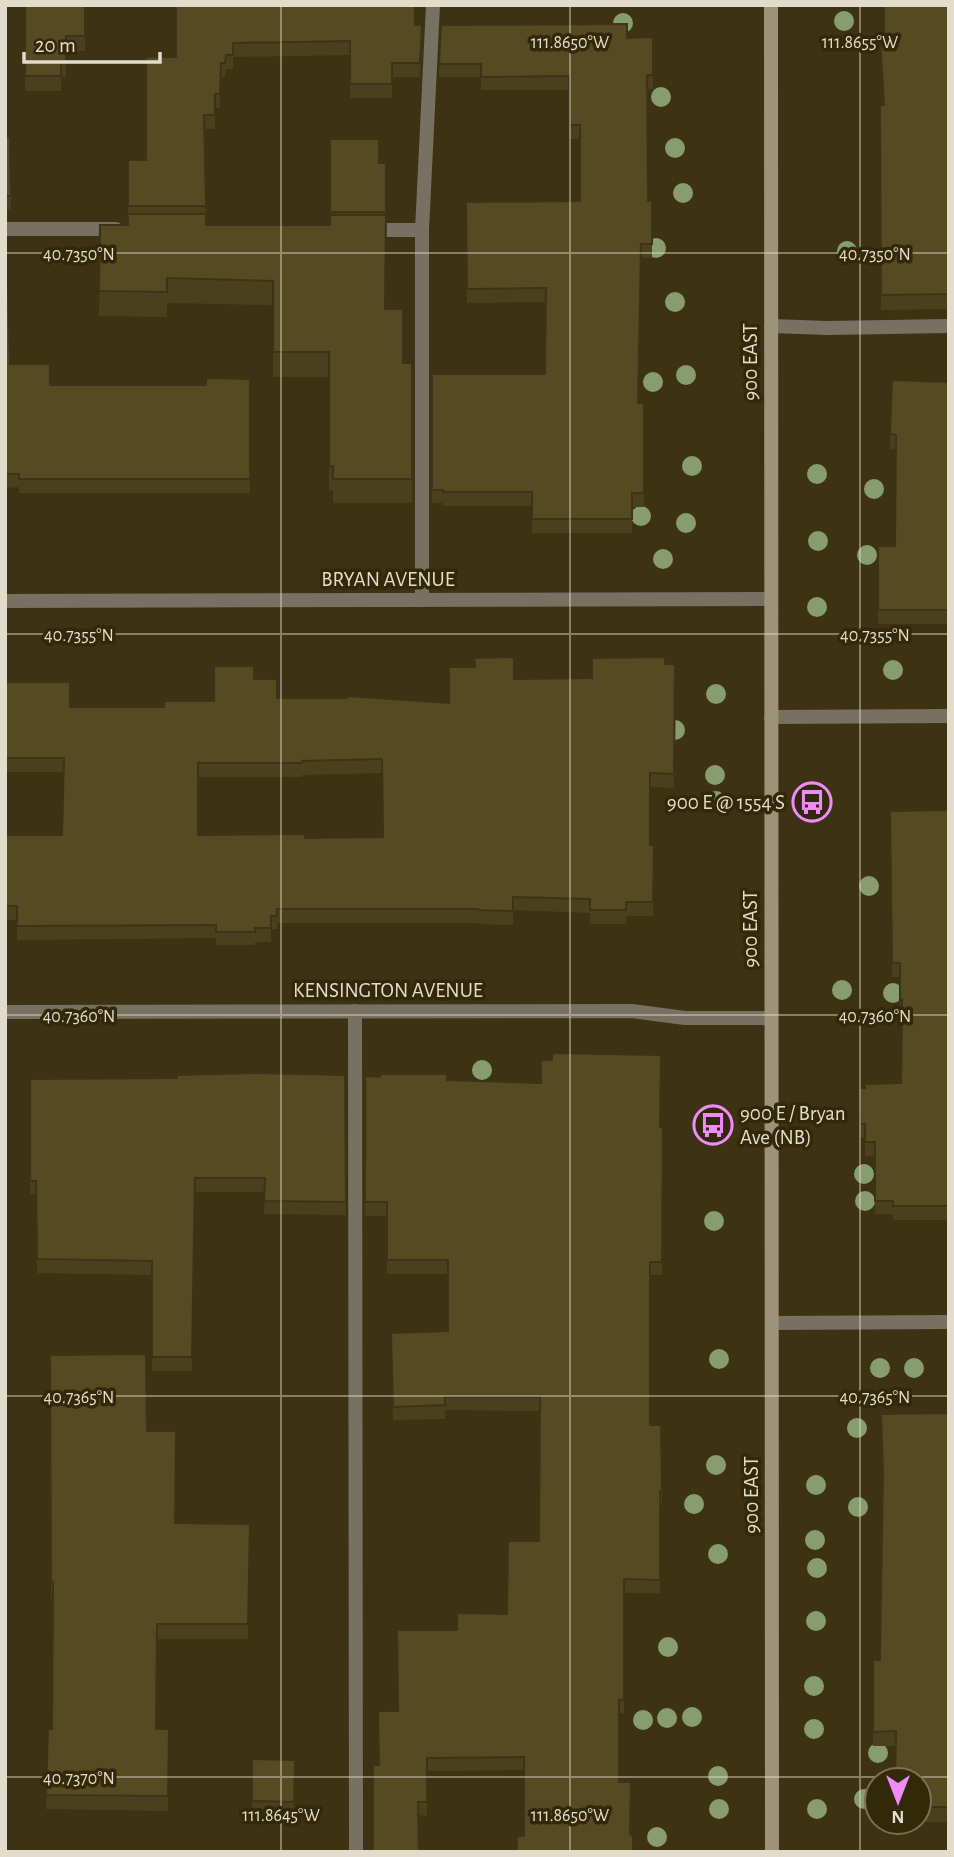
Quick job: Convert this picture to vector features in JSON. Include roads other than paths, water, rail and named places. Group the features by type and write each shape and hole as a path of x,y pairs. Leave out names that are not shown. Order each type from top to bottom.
{"street":[{"path":"422,600 422,230 433,5"},
{"name":"900 EAST","path":"771,5 772,1852"},
{"path":"5,229 130,229"},
{"path":"353,230 422,230"},
{"path":"771,326 949,326"},
{"name":"BRYAN AVENUE","path":"5,601 771,599"},
{"path":"771,717 949,716"},
{"path":"355,1011 356,1852"},
{"name":"KENSINGTON AVENUE","path":"5,1012 632,1011 685,1018 771,1018"},
{"path":"772,1322 949,1322"}],"place":[{"name":"900 E @ 1554 S","path":"812,802"},
{"name":"900 E / Bryan Ave (NB)","path":"713,1125"}]}
